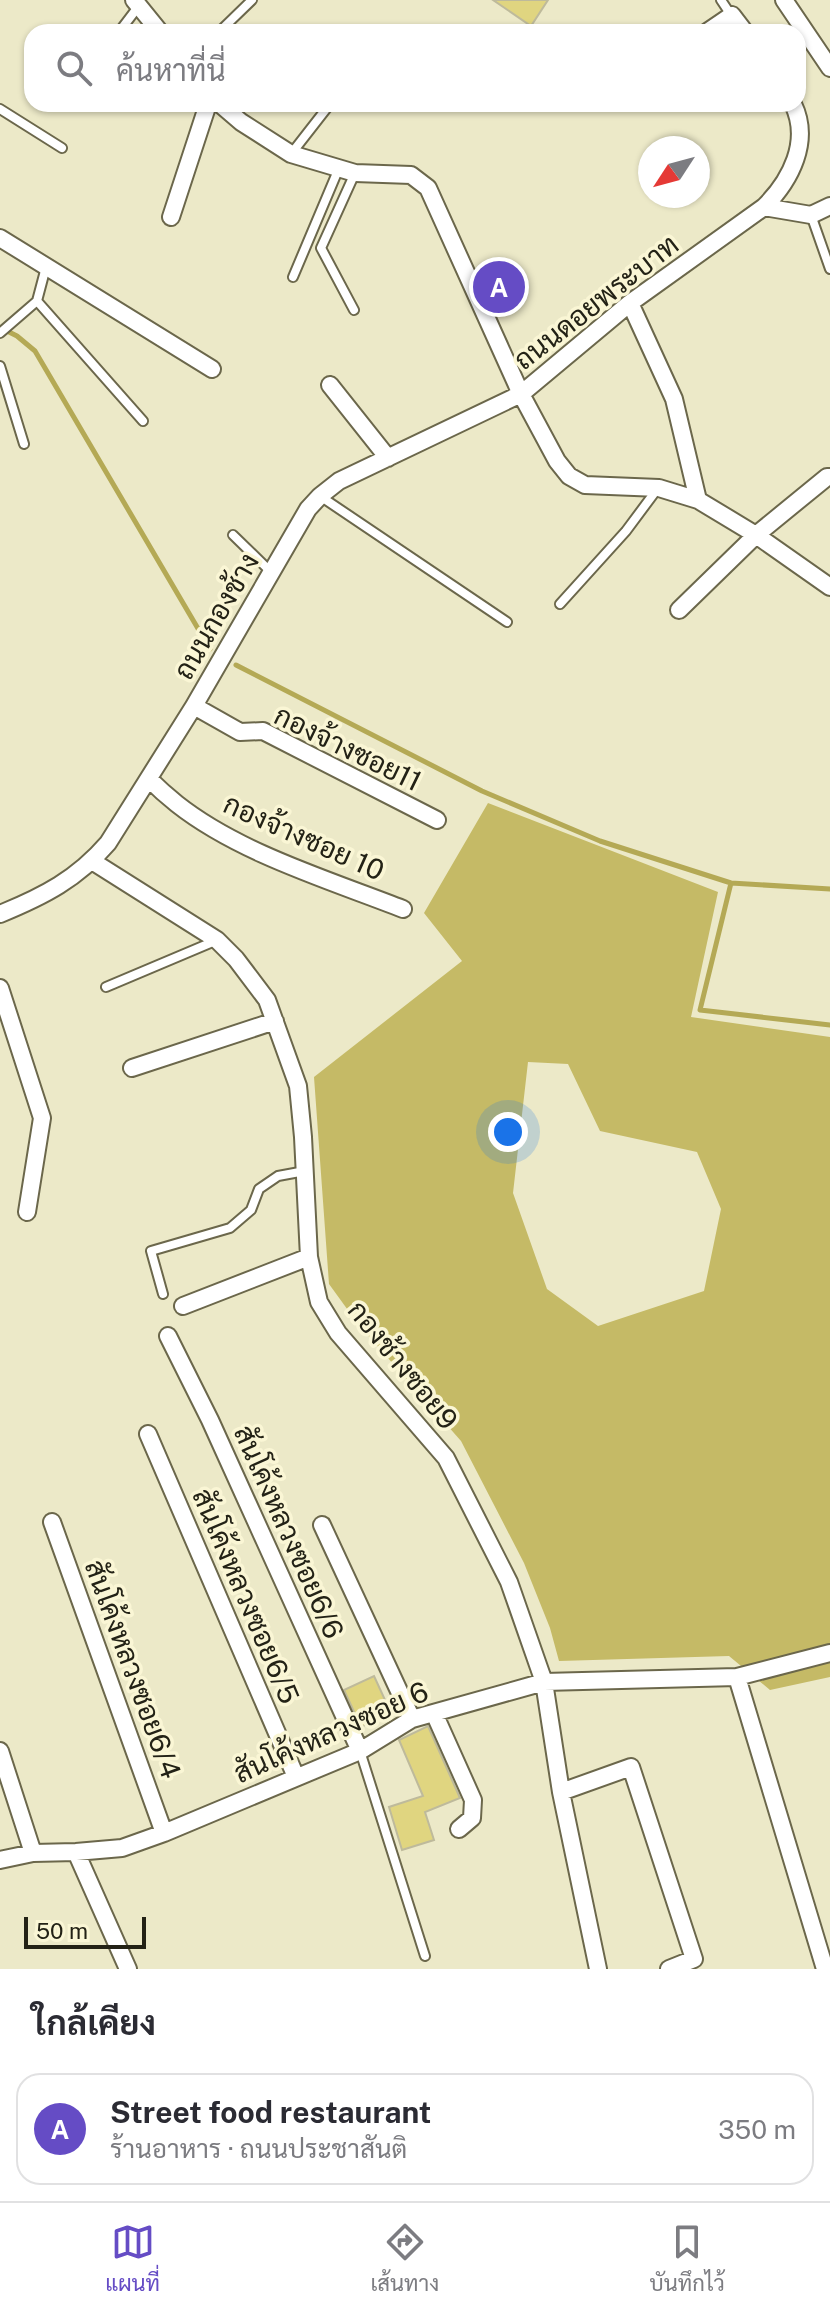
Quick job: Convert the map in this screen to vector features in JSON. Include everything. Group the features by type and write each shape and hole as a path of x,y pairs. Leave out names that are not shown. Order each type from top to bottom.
{"street":[{"path":"784,0 800,24"},
{"path":"136,3 153,24"},
{"path":"719,24 732,15 739,24"},
{"path":"806,33 830,68"},
{"path":"171,217 205,112"},
{"path":"229,112 291,154 347,171 411,175 428,188 521,394 557,461 569,476 585,485 659,488 698,500 756,535 830,587"},
{"name":"ถนนดอยพระบาท","path":"521,394 630,303 778,194 798,153 801,130 795,112"},
{"path":"764,207 811,215 830,206"},
{"path":"0,238 212,369"},
{"path":"630,303 674,399 698,500"},
{"path":"330,385 388,458"},
{"name":"ถนนกองช้าง","path":"0,914 42,897 92,861 108,843 194,706 308,509 320,496 339,481 521,394"},
{"path":"679,610 756,535 830,477"},
{"name":"กองจ้างซอย11","path":"194,706 240,732 263,731 437,820"},
{"name":"กองจ้างซอย 10","path":"149,779 178,805 263,854 403,909"},
{"name":"กองช้างซอย9","path":"92,861 217,940 236,959 267,1000 298,1086 309,1257 319,1302 338,1333 446,1458 509,1582 544,1682 561,1792 598,1969"},
{"path":"0,988 42,1118 27,1212"},
{"path":"132,1068 275,1021"},
{"path":"183,1306 309,1257"},
{"name":"สันโค้งหลวงซอย6/6","path":"168,1336 210,1420 360,1751"},
{"name":"สันโค้งหลวงซอย6/5","path":"148,1434 296,1777"},
{"name":"สันโค้งหลวงซอย6/4","path":"52,1522 164,1833"},
{"path":"322,1525 412,1719"},
{"name":"สันโค้งหลวงซอย 6","path":"0,1860 33,1853 122,1848 360,1751 412,1719 544,1682 737,1677 830,1653"},
{"path":"737,1677 825,1969"},
{"path":"434,1713 473,1800 472,1818 459,1829"},
{"path":"0,1751 33,1853"},
{"path":"561,1792 631,1767 694,1959 669,1969"},
{"path":"76,1852 128,1969"}],"lane":[{"path":"227,24 252,0"},
{"path":"721,0 732,15"},
{"path":"124,24 136,3"},
{"path":"0,109 62,148"},
{"path":"291,154 324,112"},
{"path":"293,277 347,171"},
{"path":"347,171 321,248 354,310"},
{"path":"811,215 830,269"},
{"path":"0,333 37,301 46,267"},
{"path":"37,301 143,421"},
{"path":"0,366 24,444"},
{"path":"560,604 626,531 659,488"},
{"path":"320,496 507,622"},
{"path":"233,535 272,573"},
{"path":"106,987 217,940"},
{"path":"163,1294 151,1251 230,1228 251,1210 259,1189 278,1176 305,1171"},
{"path":"360,1751 425,1956"}],"shaded area":[{"path":"488,803 718,892 691,1017 830,1037 830,1677 770,1690 729,1656 559,1661 550,1628 524,1563 461,1441 358,1324 329,1284 314,1077 462,961 424,913","holes":["528,1062 568,1064 600,1131 697,1152 721,1209 704,1291 598,1326 547,1289 513,1193"]}],"building":[{"path":"493,0 548,0 532,24"},
{"path":"374,1676 391,1713 361,1727 344,1690"},
{"path":"428,1726 460,1798 425,1812 434,1840 402,1850 389,1807 423,1796 399,1740"}],"waterway":[{"path":"5,330 35,351 210,649"},
{"path":"236,665 482,791 600,841 731,883 830,889"},
{"path":"731,883 700,1010 830,1025"}],"place":[{"name":"Street food restaurant","path":"499,287"}]}
